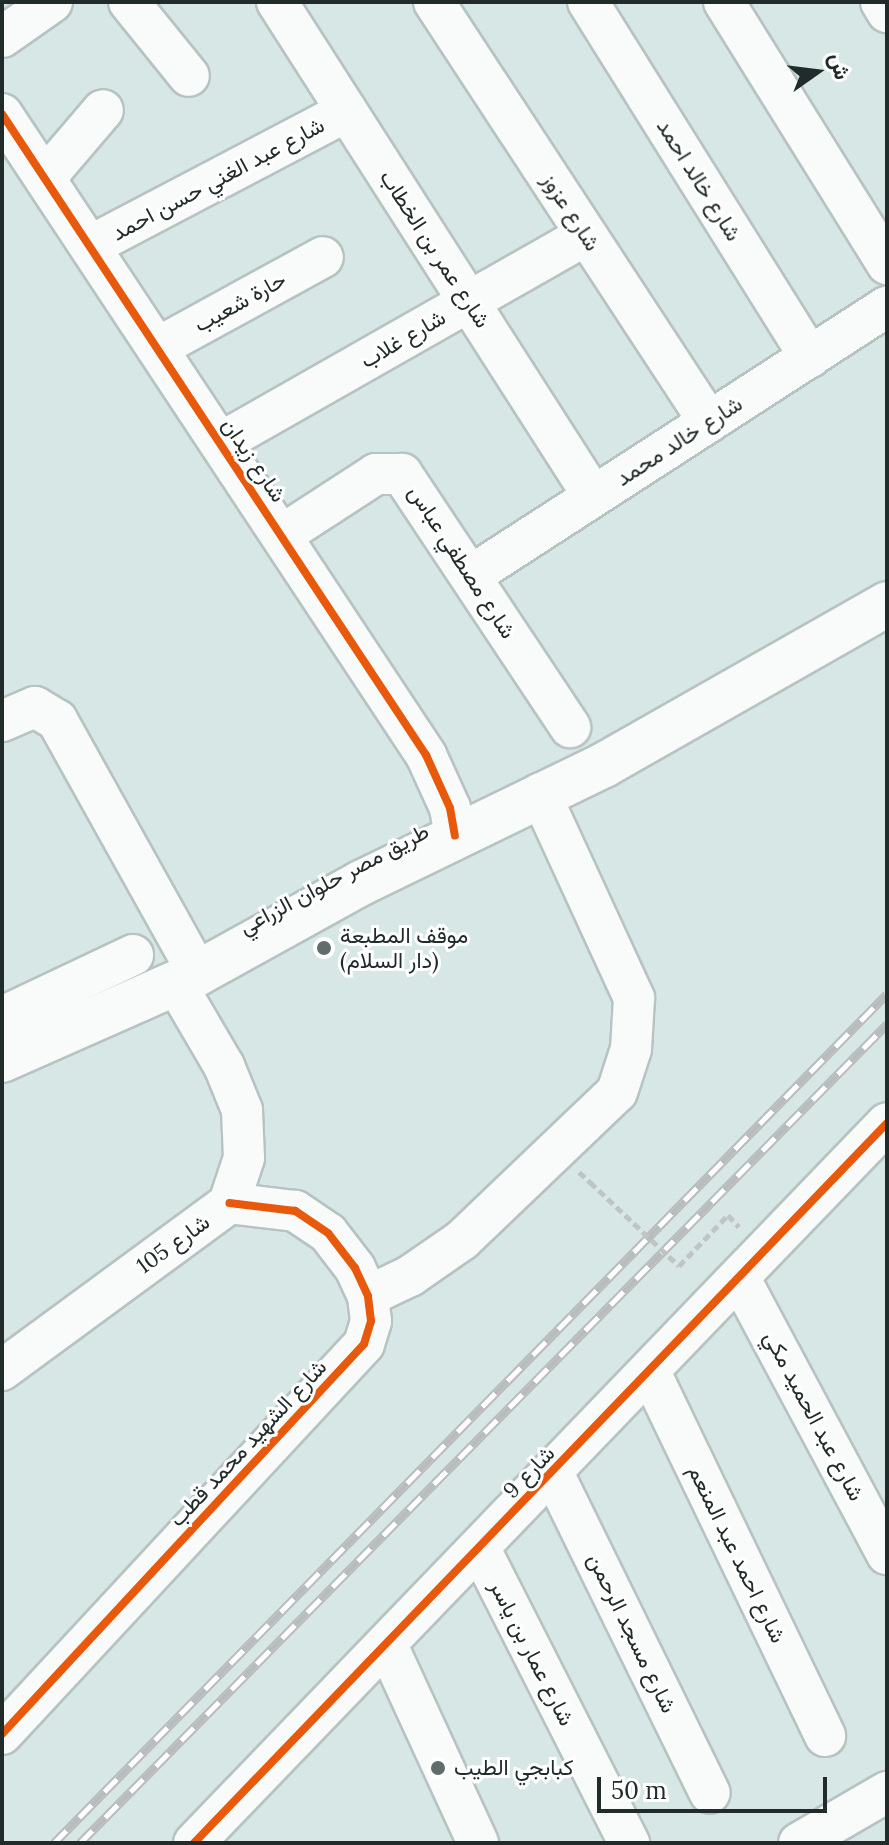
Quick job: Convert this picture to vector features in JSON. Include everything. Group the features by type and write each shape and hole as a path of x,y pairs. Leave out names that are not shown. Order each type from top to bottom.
{"main road":[{"name":"طريق مصر حلوان الزراعي","path":"2,1060 187,978 455,836 749,687 887,604"}],"street":[{"path":"2,37 52,2"},
{"path":"129,2 189,76"},
{"name":"شارع عمر بن الخطاب","path":"277,2 593,496"},
{"name":"شارع عزوز","path":"434,2 709,422"},
{"name":"شارع خالد احمد","path":"588,2 810,357"},
{"path":"724,2 887,264"},
{"path":"881,2 887,12"},
{"path":"45,178 103,110"},
{"name":"شارع عبد الغني حسن احمد","path":"90,246 347,111"},
{"name":"شارع زيدان","path":"2,114 426,755 450,808 455,836"},
{"name":"شارع غلاب","path":"220,443 586,235"},
{"name":"حارة شعيب","path":"157,348 323,257"},
{"name":"شارع خالد محمد","path":"472,575 887,307"},
{"name":"شارع مصطفي عباس","path":"282,535 389,470 412,482 570,727"},
{"name":"شارع 105","path":"2,721 35,707 57,720 187,978 242,1110 244,1158 229,1203 2,1370"},
{"path":"229,1203 295,1211 328,1233 368,1296 410,1276 462,1240 617,1092 631,1049 634,998 540,794"},
{"path":"2,1017 133,955"},
{"name":"شارع 9","path":"194,1843 887,1123"},
{"name":"شارع عبد الحميد مكي","path":"740,1279 887,1554"},
{"name":"شارع الشهيد محمد قطب","path":"2,1734 364,1344 371,1321 368,1296"},
{"name":"شارع احمد عبد المنعم","path":"650,1372 825,1736"},
{"name":"شارع مسجد الرحمن","path":"553,1473 710,1793"},
{"name":"شارع عمار بن ياسر","path":"480,1549 629,1843"},
{"path":"387,1645 478,1843"},
{"path":"799,1843 887,1792"}],"path":[{"path":"590,1182 679,1266 728,1215 746,1235"}],"railway":[{"path":"54,1843 887,994"},
{"path":"80,1843 887,1024"}],"cycle path":[{"path":"2,114 426,755 450,808 455,836"},
{"path":"194,1843 887,1123"},
{"path":"2,1734 364,1344 371,1321 368,1296 355,1268 328,1233 295,1211 229,1203"}],"place":[{"name":"موقف المطبعة (دار السلام)","path":"324,948"},
{"name":"كبابجي الطيب","path":"438,1768"}]}
